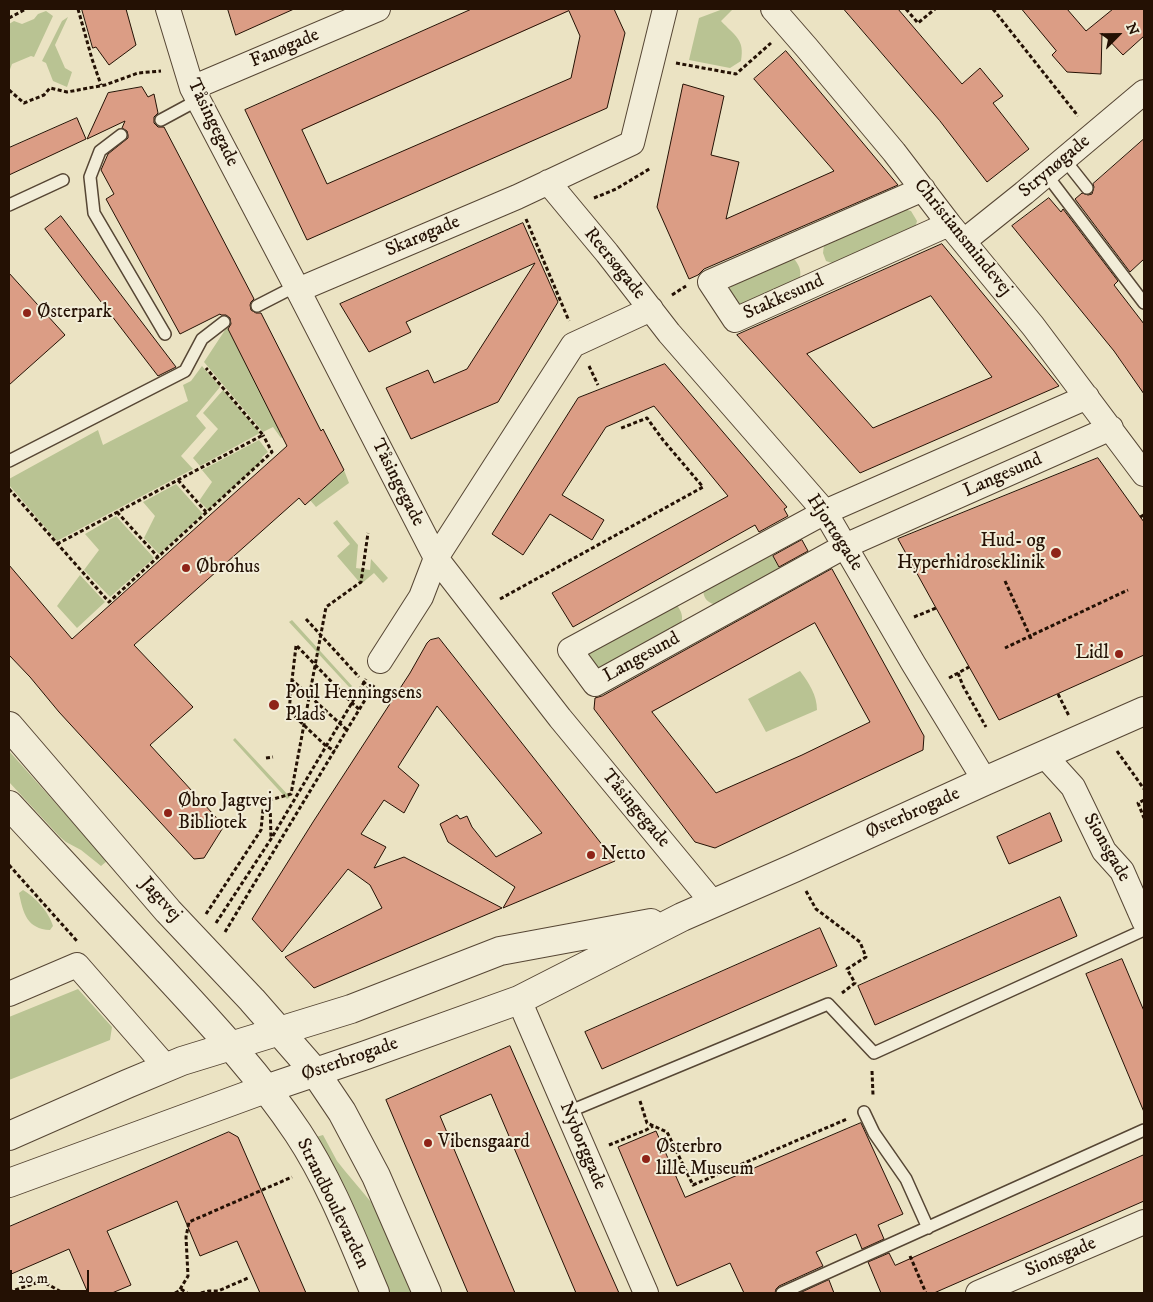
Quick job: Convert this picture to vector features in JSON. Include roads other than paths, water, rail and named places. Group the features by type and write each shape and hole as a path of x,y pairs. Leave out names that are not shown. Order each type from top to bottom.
{"street":[{"name":"Tåsingegade","path":"168,9 195,94 436,558 560,718 714,903"},
{"name":"Fanøgade","path":"195,94 378,9"},
{"path":"548,182 632,143 665,9"},
{"name":"Christiansmindevej","path":"773,9 894,152 1033,326 1144,474"},
{"name":"Strynøgade","path":"957,232 1024,193 1144,92"},
{"name":"Skarøgade","path":"297,288 516,198 548,182"},
{"name":"Reersøgade","path":"380,661 421,597 436,558 573,345 651,309 548,182"},
{"name":"Stakkesund","path":"923,190 710,282 735,320 957,232"},
{"name":"Hjortøgade","path":"651,309 825,512 913,663 985,781"},
{"name":"Langesund","path":"1087,397 825,512 570,650 595,684 845,546 1110,428"},
{"name":"Østerbrogade","path":"9,1183 266,1088 366,1055 519,1000 682,917 1144,711"},
{"name":"Jagtvej","path":"9,726 156,897 315,1072"},
{"name":"Sionsgade","path":"1044,755 1073,787 1104,851 1122,870 1144,922"},
{"path":"9,804 231,1045"},
{"name":"Østerbrogade","path":"9,1136 166,1067 231,1045 280,1032 351,1009 500,951 682,917"},
{"path":"9,994 77,965 166,1067"},
{"name":"Nyborggade","path":"519,1000 646,1293"},
{"name":"Strandboulevarden","path":"231,1045 266,1088 298,1133 318,1166 340,1211 375,1293"},
{"path":"315,1072 342,1112 376,1176 427,1293"},
{"name":"Sionsgade","path":"978,1293 1144,1222"}],"lane":[{"path":"160,120 195,94"},
{"path":"121,134 100,151 90,177 94,213 165,334"},
{"path":"1055,166 1087,188"},
{"path":"1055,166 1144,303"},
{"path":"9,204 63,180"},
{"path":"257,306 297,288"},
{"path":"9,461 185,371 202,339 224,322"},
{"path":"568,1112 828,1004 874,1053 1144,930"},
{"path":"864,1112 874,1133 906,1179 928,1228"},
{"path":"782,1293 1144,1130"}],"place":[{"name":"Østerpark","path":"27,313"},
{"name":"Hud- og Hyperhidroseklinik","path":"1056,553"},
{"name":"Øbrohus","path":"186,568"},
{"name":"Lidl","path":"1119,654"},
{"name":"Poul Henningsens Plads","path":"274,705"},
{"name":"Øbro Jagtvej Bibliotek","path":"168,813"},
{"name":"Netto","path":"591,855"},
{"name":"Vibensgaard","path":"428,1143"},
{"name":"Østerbro lille Museum","path":"646,1159"}]}
